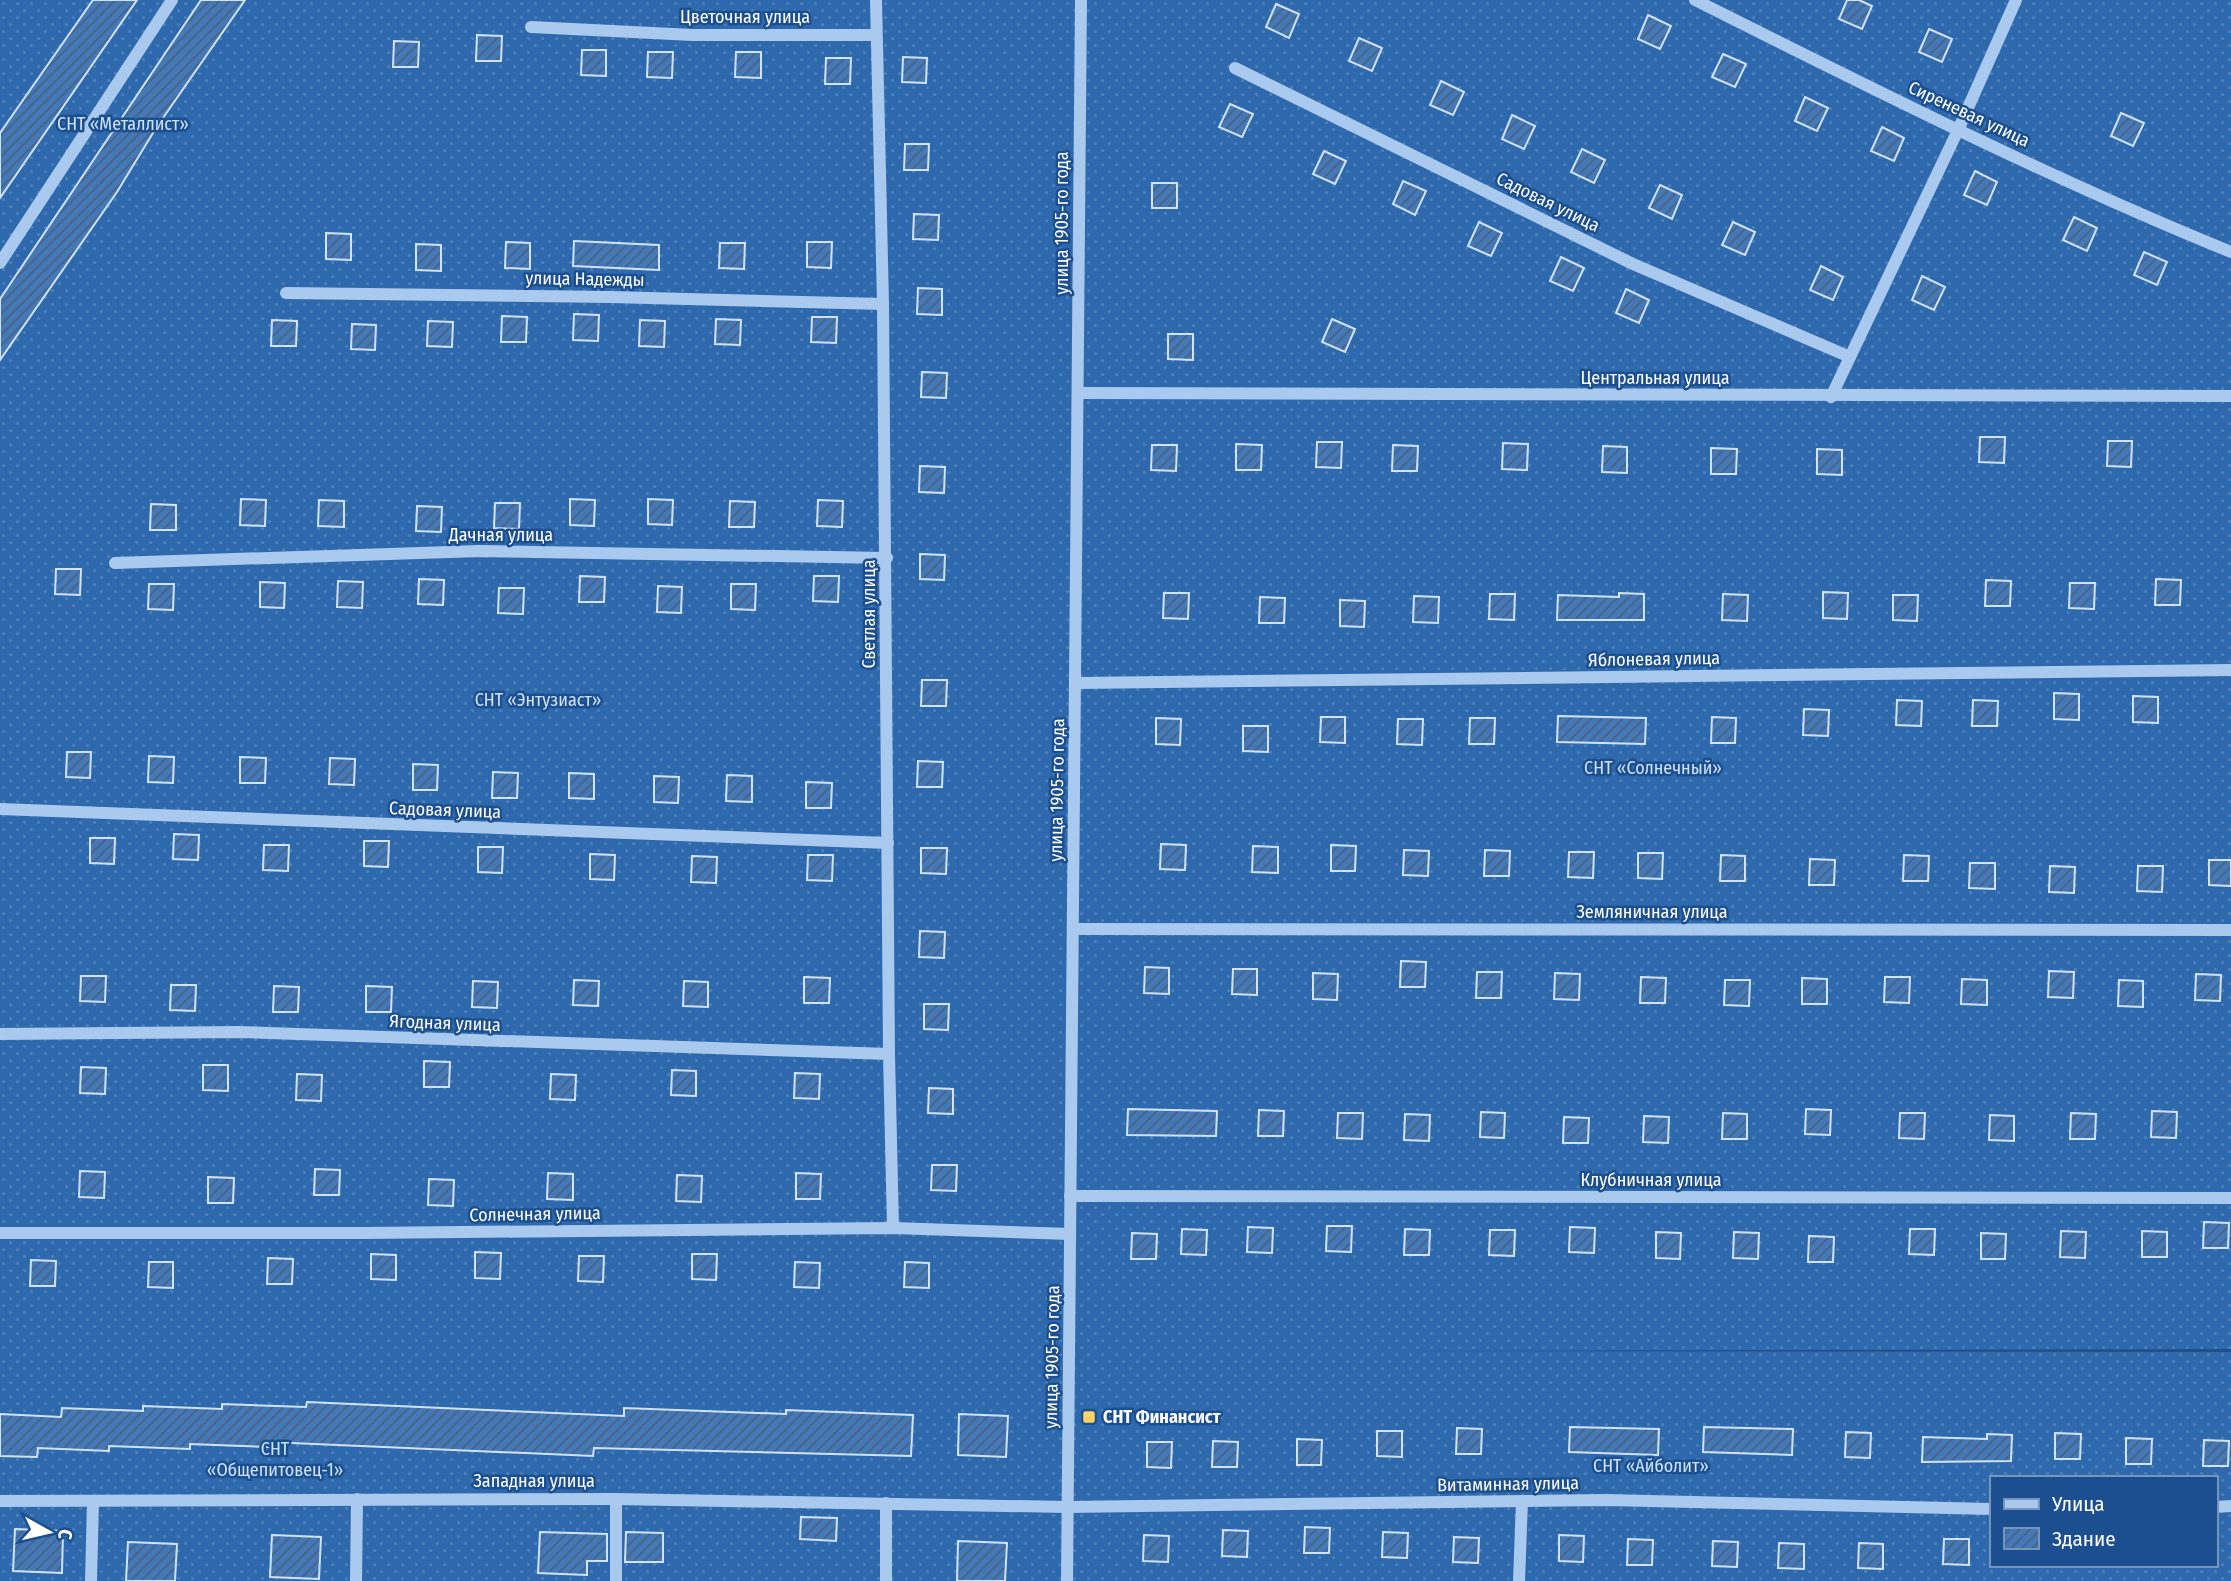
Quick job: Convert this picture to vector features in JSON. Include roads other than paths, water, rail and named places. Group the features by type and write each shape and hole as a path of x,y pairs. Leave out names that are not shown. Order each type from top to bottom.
{"street":[{"path":"0,263 172,0"},
{"name":"Светлая улица","path":"876,0 887,558 889,1054 893,1228"},
{"name":"улица 1905-го года","path":"1067,1581 1082,0"},
{"name":"Сиреневая улица","path":"1695,0 2157,222 2231,252"},
{"path":"1831,397 1959,128 2015,0"},
{"name":"Цветочная улица","path":"531,27 693,35 876,35"},
{"name":"Садовая улица","path":"1236,68 1633,264 1850,357"},
{"name":"улица Надежды","path":"286,293 610,296 883,304"},
{"name":"Центральная улица","path":"1078,393 2231,396"},
{"name":"Дачная улица","path":"115,563 480,551 887,558"},
{"name":"Яблоневая улица","path":"1077,683 2231,670"},
{"name":"Садовая улица","path":"0,809 888,843"},
{"name":"Земляничная улица","path":"1073,929 2231,930"},
{"name":"Ягодная улица","path":"0,1034 239,1032 889,1054"},
{"name":"Клубничная улица","path":"1070,1196 2231,1198"},
{"name":"Солнечная улица","path":"0,1233 377,1233 893,1228 1070,1234"},
{"path":"356,1499 356,1581"},
{"path":"615,1581 616,1499"},
{"name":"Западная улица","path":"0,1501 616,1499 1067,1507"},
{"name":"Витаминная улица","path":"1067,1507 1606,1500 1990,1508"},
{"path":"91,1581 93,1501"},
{"path":"1519,1581 1522,1501"},
{"path":"886,1503 886,1581"}],"place":[{"name":"СНТ Финансист","path":"1089,1417"}],"park label":[{"name":"СНТ «Металлист»","path":"123,124"},
{"name":"СНТ «Энтузиаст»","path":"538,700"},
{"name":"СНТ «Солнечный»","path":"1653,768"},
{"name":"СНТ «Общепитовец-1»","path":"275,1459"},
{"name":"СНТ «Айболит»","path":"1651,1466"}]}
